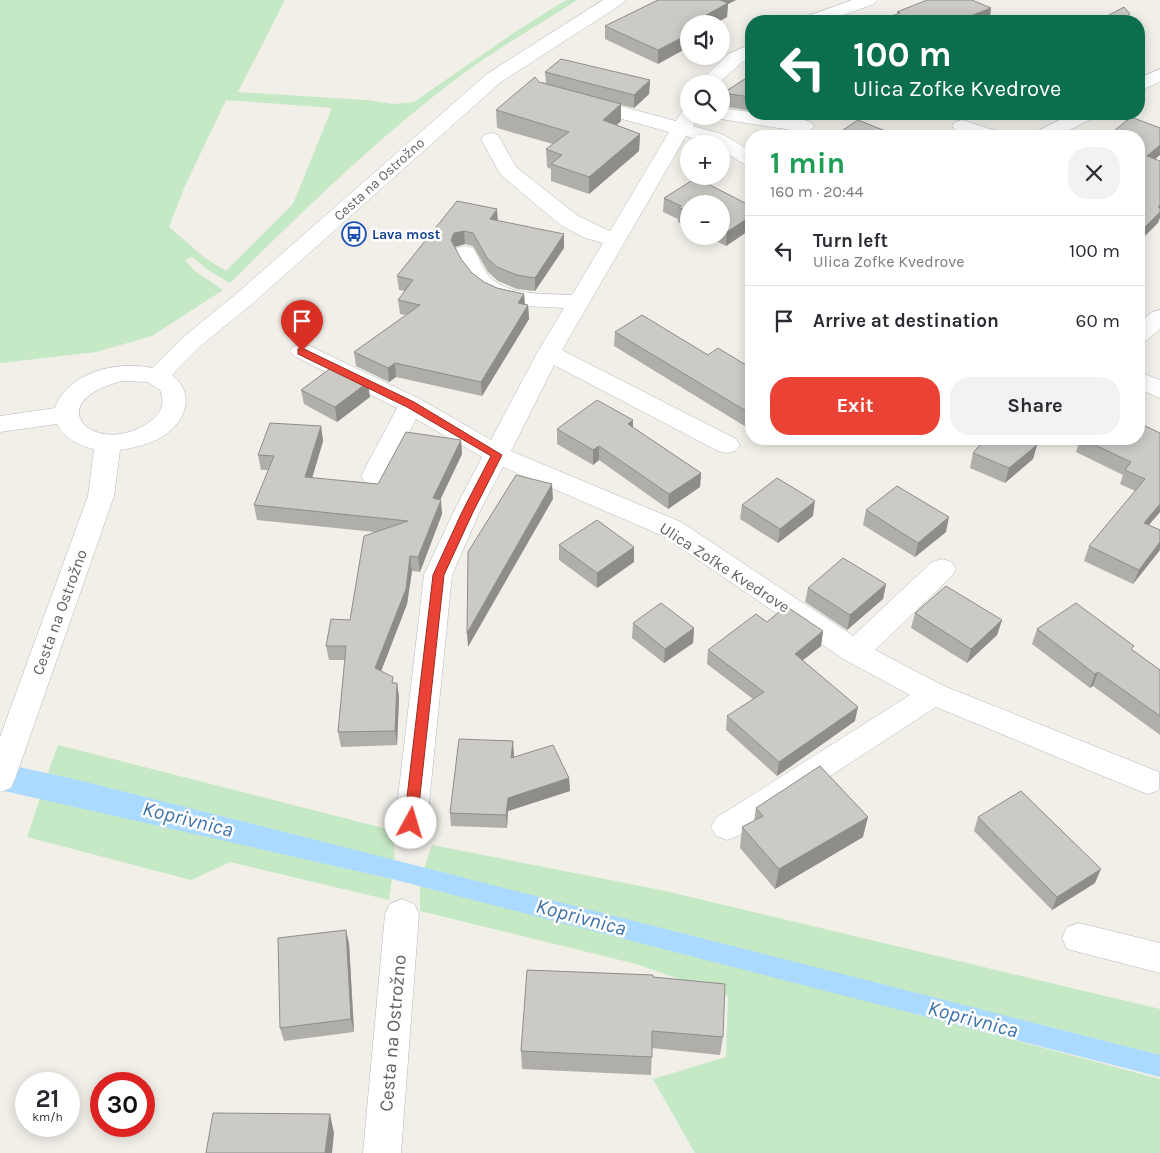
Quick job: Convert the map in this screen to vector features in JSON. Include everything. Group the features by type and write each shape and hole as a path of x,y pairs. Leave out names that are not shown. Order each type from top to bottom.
{"street":[{"name":"Cesta na Ostrožno","path":"157,377 195,339 244,299 494,78 616,0"},
{"path":"827,15 868,0"},
{"path":"717,75 735,58 745,53"},
{"path":"1145,82 1160,76"},
{"path":"566,98 680,121"},
{"path":"730,115 745,117"},
{"path":"762,120 804,126"},
{"path":"1055,130 1075,120"},
{"path":"411,823 438,575 467,512 549,353 683,125"},
{"path":"691,125 745,156"},
{"path":"962,126 974,130"},
{"path":"491,139 507,170 535,194 570,221 593,233 616,240"},
{"path":"465,253 472,268 494,292 580,302"},
{"path":"1145,330 1160,317"},
{"name":"Ulica Zofke Kvedrove","path":"302,351 411,405 497,455 672,529 855,652 934,694 1017,729 1148,780"},
{"path":"549,353 726,445"},
{"path":"123,373 141,373 157,377 169,384 175,394 175,406 169,417 158,428 144,436 126,441 108,442 91,440 78,434 69,426 66,415 68,404 75,394 96,380 123,373"},
{"path":"1145,383 1160,390"},
{"path":"374,476 411,405"},
{"path":"0,424 66,415"},
{"name":"Cesta na Ostrožno","path":"0,779 101,496 108,442"},
{"path":"855,652 942,569"},
{"path":"727,827 934,694"},
{"name":"Cesta na Ostrožno","path":"382,1153 402,914"},
{"path":"1079,938 1160,958"}],"green space":[{"path":"0,0 285,0 238,92 366,100 394,104 414,102 515,32 561,3 567,0 577,0 485,58 426,102 340,177 230,283 208,270 192,257 185,260 195,271 223,290 152,336 96,352 0,363","holes":["226,100 332,108 293,204 226,271 205,258 169,227 184,188"]},
{"path":"58,745 395,831 394,860 48,773"},
{"path":"40,798 392,879 389,900 230,862 191,880 27,837"},
{"path":"432,845 661,890 1160,1009 1160,1055 424,869"},
{"path":"420,886 763,973 1160,1079 1160,1153 695,1153 653,1079 726,1057 728,996 636,964 420,911"}],"water":[{"name":"Koprivnica","path":"0,763 74,779 1160,1055 1160,1077 392,879 0,790"}],"building":[{"path":"658,0 720,0 728,3 706,15 680,15 680,39 658,50 605,26"},
{"path":"927,0 972,0 991,8 973,15 894,15 900,13 897,12"},
{"path":"1124,7 1130,14 1129,15 1109,15"},
{"path":"561,59 650,80 634,95 545,72"},
{"path":"535,77 539,82 621,104 603,120 640,134 589,177 551,164 562,155 546,149 569,132 496,110"},
{"path":"745,79 745,96 730,94 730,88"},
{"path":"858,120 883,130 843,130"},
{"path":"1127,120 1139,120 1160,128 1160,145 1147,156 1160,161 1160,205 1158,207 1160,212 1145,227 1145,130 1115,130"},
{"path":"685,185 710,185 729,195 680,195 680,206 664,198"},
{"path":"730,195 745,203 745,220 730,230"},
{"path":"457,201 497,209 490,219 564,234 535,278 517,275 497,267 487,258 473,233 464,231 454,233 451,240 461,259 472,273 484,282 497,288 524,294 518,303 528,305 481,382 395,363 388,368 354,352 420,305 398,300 413,280 397,276"},
{"path":"642,315 708,355 718,348 745,364 745,410 615,332"},
{"path":"335,365 368,382 335,407 301,390"},
{"path":"597,400 633,420 628,424 701,473 669,494 599,446 593,450 557,429"},
{"path":"270,423 321,426 305,477 378,484 406,432 461,440 433,498 441,500 418,557 410,556 406,589 375,668 393,677 392,683 397,683 395,731 338,732 346,646 326,646 331,619 350,620 364,536 408,521 254,505 274,456 258,455"},
{"path":"1145,426 1160,433 1160,504 1144,523 1160,530 1160,542 1139,570 1089,546 1145,479 1125,470 1131,462 1095,445 1145,445"},
{"path":"980,445 1037,445 1009,468 973,453"},
{"path":"516,475 552,484 467,633 468,552"},
{"path":"777,478 815,501 780,529 742,505"},
{"path":"897,486 949,517 918,543 866,510"},
{"path":"597,520 634,547 597,573 559,545"},
{"path":"843,558 886,584 850,615 808,588"},
{"path":"946,586 1002,620 971,649 915,613"},
{"path":"661,603 694,628 665,649 633,623"},
{"path":"1076,603 1134,646 1131,649 1160,670 1160,716 1098,672 1095,674 1037,629"},
{"path":"786,606 823,631 795,654 858,707 779,762 727,716 764,692 708,650 756,614 767,622"},
{"path":"459,739 513,741 511,758 553,745 569,778 508,798 506,815 450,813"},
{"path":"820,766 868,817 779,869 742,827 763,816 756,808"},
{"path":"1021,791 1101,869 1057,897 978,817"},
{"path":"346,930 351,1019 280,1028 278,938"},
{"path":"527,970 653,975 653,977 725,984 723,1037 652,1031 652,1057 521,1051"},
{"path":"213,1113 330,1114 325,1153 206,1153"}],"place":[{"name":"Lava most","path":"354,234"}],"route":[{"path":"302,351 411,405 497,455 467,512 438,575 411,823"}]}
